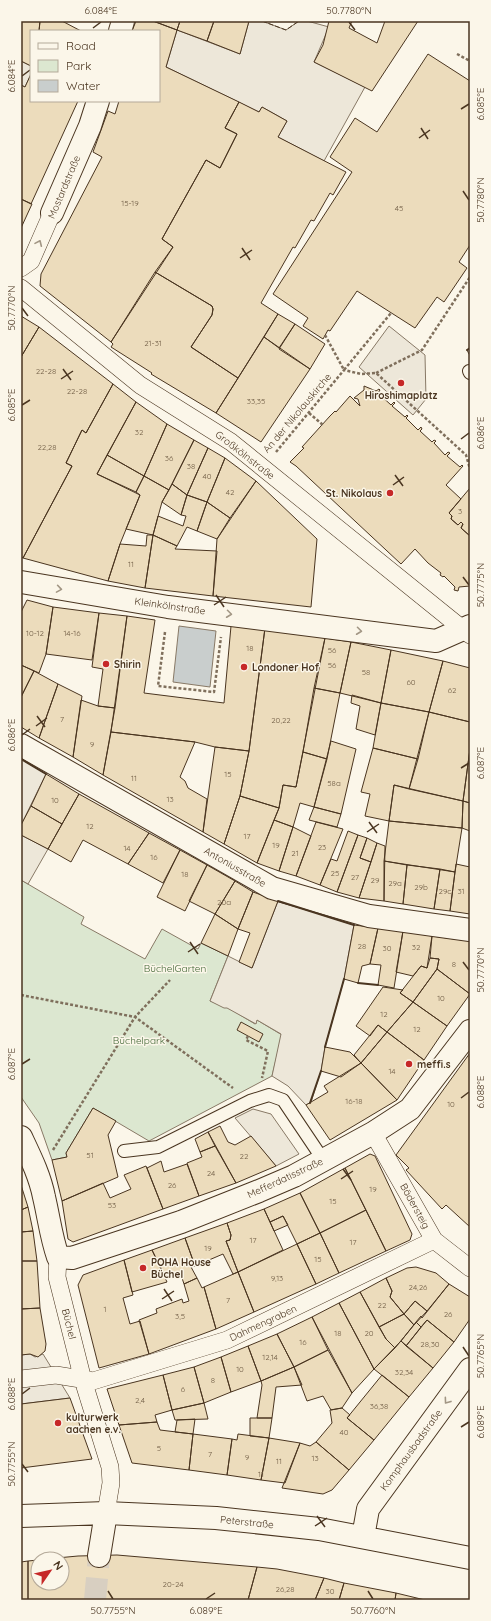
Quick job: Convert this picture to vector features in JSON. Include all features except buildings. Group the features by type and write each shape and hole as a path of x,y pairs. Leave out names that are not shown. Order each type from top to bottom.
{"street":[{"name":"Mostardstraße","path":"21,268 31,261 90,126 98,102"},
{"name":"Großkölnstraße","path":"21,288 140,385 231,442 468,631"},
{"name":"Kleinkölnstraße","path":"21,582 168,607 321,626"},
{"name":"Großkölnstraße","path":"321,626 436,641 468,631"},
{"name":"Antoniusstraße","path":"21,745 272,888 369,916 470,930"},
{"name":"Mefferdatisstraße","path":"58,1257 72,1258 181,1222 260,1192 324,1161 373,1133 410,1109 470,1031"},
{"name":"Bädersteig","path":"373,1133 434,1240 470,1268"},
{"name":"Büchel","path":"21,1137 31,1158 44,1196 51,1236 58,1257 57,1277 83,1380 110,1467 111,1483 106,1514"},
{"name":"Dahmengraben","path":"21,1379 56,1375 93,1381 227,1340 434,1240"},
{"name":"Komphausbadstraße","path":"363,1537 368,1509 470,1369"},
{"name":"Peterstraße","path":"21,1516 106,1514 216,1518 320,1529 470,1558"},
{"path":"99,1556 106,1514"}],"lane":[{"path":"124,1151 158,1146 250,1100 269,1095 283,1100 324,1161"}],"path":[{"path":"457,54 470,61"},
{"path":"325,336 344,370 361,374 376,373 422,350 470,277"},
{"name":"An der Nikolauskirche","path":"262,467 309,414 391,313"},
{"path":"376,373 466,455 470,469"},
{"path":"309,414 323,425"},
{"path":"168,607 158,686 214,692 225,614"},
{"path":"31,1158 55,1150 135,1016 170,980"},
{"path":"21,995 135,1016 250,1100 262,1081 268,1051 246,1040 248,1036"}],"green space":[{"name":"Büchelpark","path":"21,880 84,917 81,924 145,959 162,929 198,949 201,943 228,956 210,1001 227,1007 255,1024 257,1020 282,1035 272,1076 149,1141 93,1108 66,1153 67,1157 52,1160 39,1123 21,1097"}],"shaded area":[{"path":"249,21 262,21 286,30 299,21 307,21 329,27 314,62 365,87 324,161 278,137 287,121 262,107 259,112 166,67 177,30 240,54"},
{"path":"21,61 30,66 30,76 25,87 21,85"},
{"name":"Hiroshimaplatz","path":"389,326 425,355 426,399 413,415 359,367"},
{"path":"21,759 46,774 21,825"},
{"path":"21,835 48,849 28,884 21,880"},
{"path":"278,901 354,925 344,979 325,1047 321,1071 311,1102 306,1105 288,1086 272,1076 281,1034 257,1020 256,1024 227,1008 210,1001 228,956 252,968"},
{"path":"253,1109 271,1114 299,1154 276,1166 235,1118"},
{"path":"30,1354 35,1357 43,1354 70,1398 21,1404 21,1355"}],"water":[{"path":"179,626 216,631 210,687 173,682"}],"tunnel":[{"path":"95,1600 99,1556"}],"fence":[{"path":"262,21 286,30 299,21"},
{"path":"467,350 470,356"}],"wall":[{"path":"21,759 46,774"},
{"path":"278,901 354,925"},
{"path":"325,1047 344,979"},
{"path":"358,983 378,985"},
{"path":"310,1103 321,1071"}],"place":[{"name":"Hiroshimaplatz","path":"401,383"},
{"name":"St. Nikolaus","path":"390,493"},
{"name":"Shirin","path":"106,664"},
{"name":"Londoner Hof","path":"244,667"},
{"name":"meffi.s","path":"409,1064"},
{"name":"POHA House Büchel","path":"143,1268"},
{"name":"kulturwerk aachen e.v.","path":"58,1423"}],"park label":[{"name":"BüchelGarten","path":"175,968"}]}
